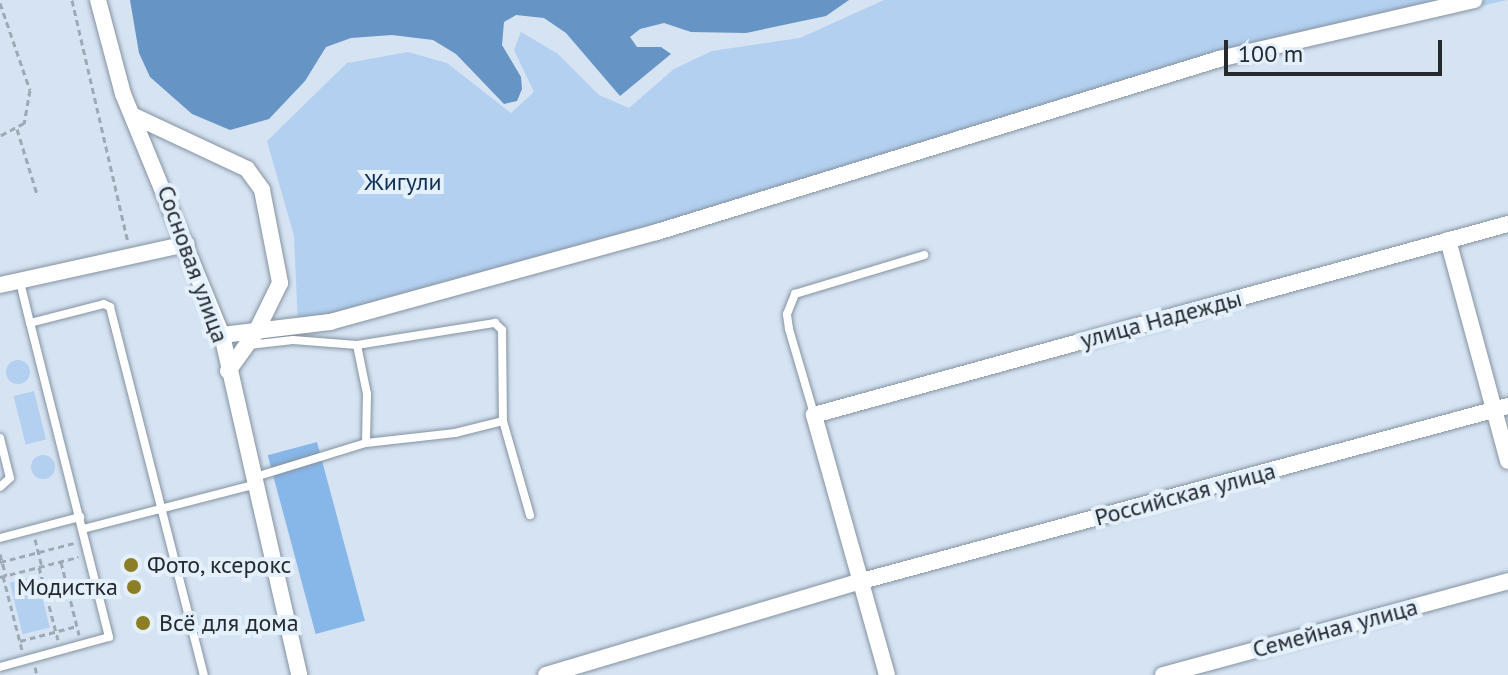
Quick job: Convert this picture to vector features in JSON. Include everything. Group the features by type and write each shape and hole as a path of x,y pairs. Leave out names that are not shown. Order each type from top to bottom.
{"street":[{"name":"Сосновая улица","path":"98,0 123,94 222,335 299,675"},
{"path":"222,335 252,338 330,322 657,232 1204,64 1474,0"},
{"path":"134,116 247,169 262,190 280,283 252,338 228,371"},
{"name":"улица Надежды","path":"814,415 1508,224"},
{"path":"1448,240 1501,408 1508,461"},
{"path":"0,285 187,244"},
{"name":"Российская улица","path":"546,675 862,581 1501,408"},
{"path":"814,415 887,675"},
{"name":"Семейная улица","path":"1163,675 1508,581"}],"lane":[{"path":"814,415 789,329 787,314 795,294 924,255"},
{"path":"0,667 109,637 20,282"},
{"path":"30,323 108,304 204,675"},
{"path":"252,338 357,345 495,323 502,330 503,421 530,515"},
{"path":"357,345 367,394 366,443"},
{"path":"83,529 253,481 366,443 455,433 503,421"},
{"path":"0,438 10,478 0,487"},
{"path":"0,538 80,517"}],"path":[{"path":"72,0 131,257"},
{"path":"0,3 30,90 29,112 17,129 0,136"},
{"path":"17,129 37,194"},
{"path":"32,530 59,644"},
{"path":"1,562 86,540"},
{"path":"0,554 23,653"},
{"path":"3,576 89,554"},
{"path":"61,562 80,639"},
{"path":"20,641 77,626"}],"green space":[{"name":"Жигули","path":"884,0 1507,0 1216,68 298,326 294,236 267,141 347,63 408,52 447,63 511,113 534,92 514,50 521,32 558,54 599,95 629,108 674,69 712,51 800,38"},
{"path":"18,360 27,363 30,372 27,381 18,384 9,381 6,372 9,363"},
{"path":"34,391 46,440 26,445 14,396"},
{"path":"43,455 51,459 55,467 51,475 43,479 35,475 31,467 35,459"},
{"path":"37,576 50,627 23,634 10,583"}],"shaded area":[{"path":"130,0 849,0 826,16 746,33 691,32 664,23 640,29 630,37 637,47 661,47 671,54 620,96 566,33 544,18 516,15 504,22 502,45 521,77 522,89 517,101 504,104 456,54 433,40 392,35 351,38 326,47 305,81 269,119 230,130 192,114 150,77 139,53"},
{"path":"317,442 365,621 316,634 268,455"}],"place":[{"name":"Фото, ксерокс","path":"131,565"},
{"name":"Модистка","path":"134,587"},
{"name":"Всё для дома","path":"143,623"}]}
